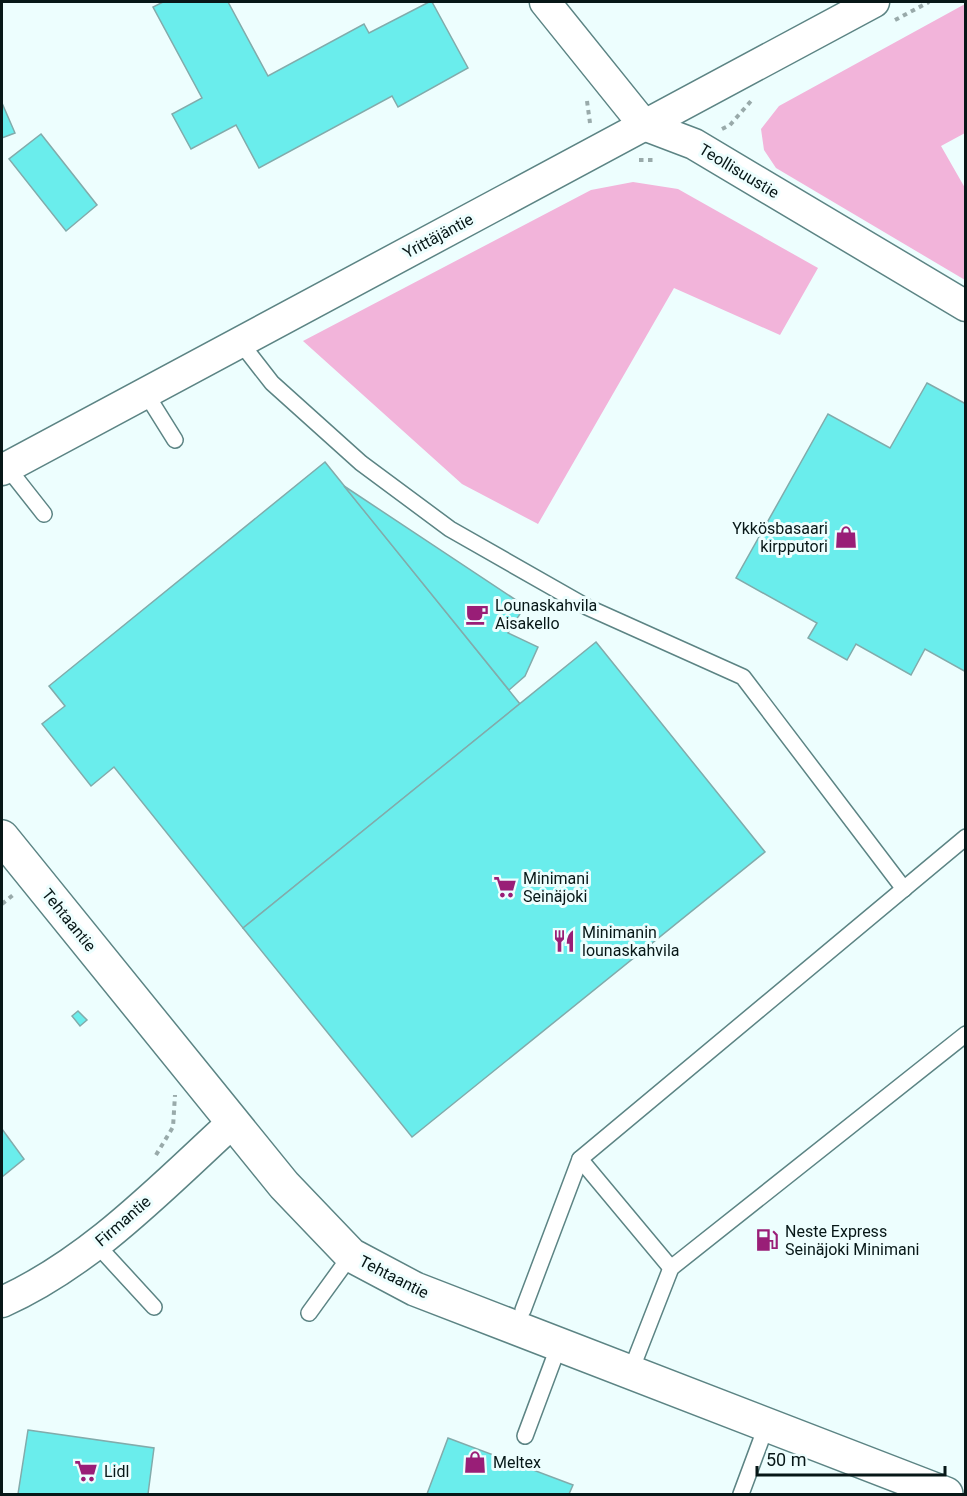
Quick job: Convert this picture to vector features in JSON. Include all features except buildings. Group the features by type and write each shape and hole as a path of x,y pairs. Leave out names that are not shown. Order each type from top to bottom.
{"street":[{"name":"Teollisuustie","path":"545,2 644,124 694,144 966,306"},
{"name":"Yrittäjäntie","path":"4,468 644,124 881,12"},
{"name":"Tehtaantie","path":"2,837 284,1185 351,1255 415,1289 946,1494"},
{"name":"Firmantie","path":"2,1302 31,1289 97,1245 233,1122"}],"lane":[{"path":"240,342 272,382 352,456 450,529 587,607 743,676 904,889"},
{"path":"145,392 175,440"},
{"path":"4,468 44,514"},
{"path":"523,1310 580,1159 966,837"},
{"path":"630,1373 671,1268 966,1034"},
{"path":"580,1159 671,1268"},
{"path":"97,1245 154,1307"},
{"path":"309,1313 351,1255"},
{"path":"525,1436 559,1345"},
{"path":"741,1494 767,1425"}],"path":[{"path":"881,12 929,2"},
{"path":"694,144 730,125 759,93"},
{"path":"154,1159 173,1127 175,1087 193,1072"}],"shaded area":[{"path":"965,4 965,133 941,146 965,188 965,280 776,168 764,150 761,129 779,106"},
{"path":"633,182 678,189 818,268 780,335 674,288 538,524 462,484 303,341 591,190"}],"place":[{"name":"Ykkösbasaari kirpputori","path":"846,537"},
{"name":"Lounaskahvila Aisakello","path":"477,614"},
{"name":"Minimani Seinäjoki","path":"505,887"},
{"name":"Minimanin lounaskahvila","path":"564,941"},
{"name":"Neste Express Seinäjoki Minimani","path":"767,1240"},
{"name":"Meltex","path":"475,1462"},
{"name":"Lidl","path":"86,1471"}]}
